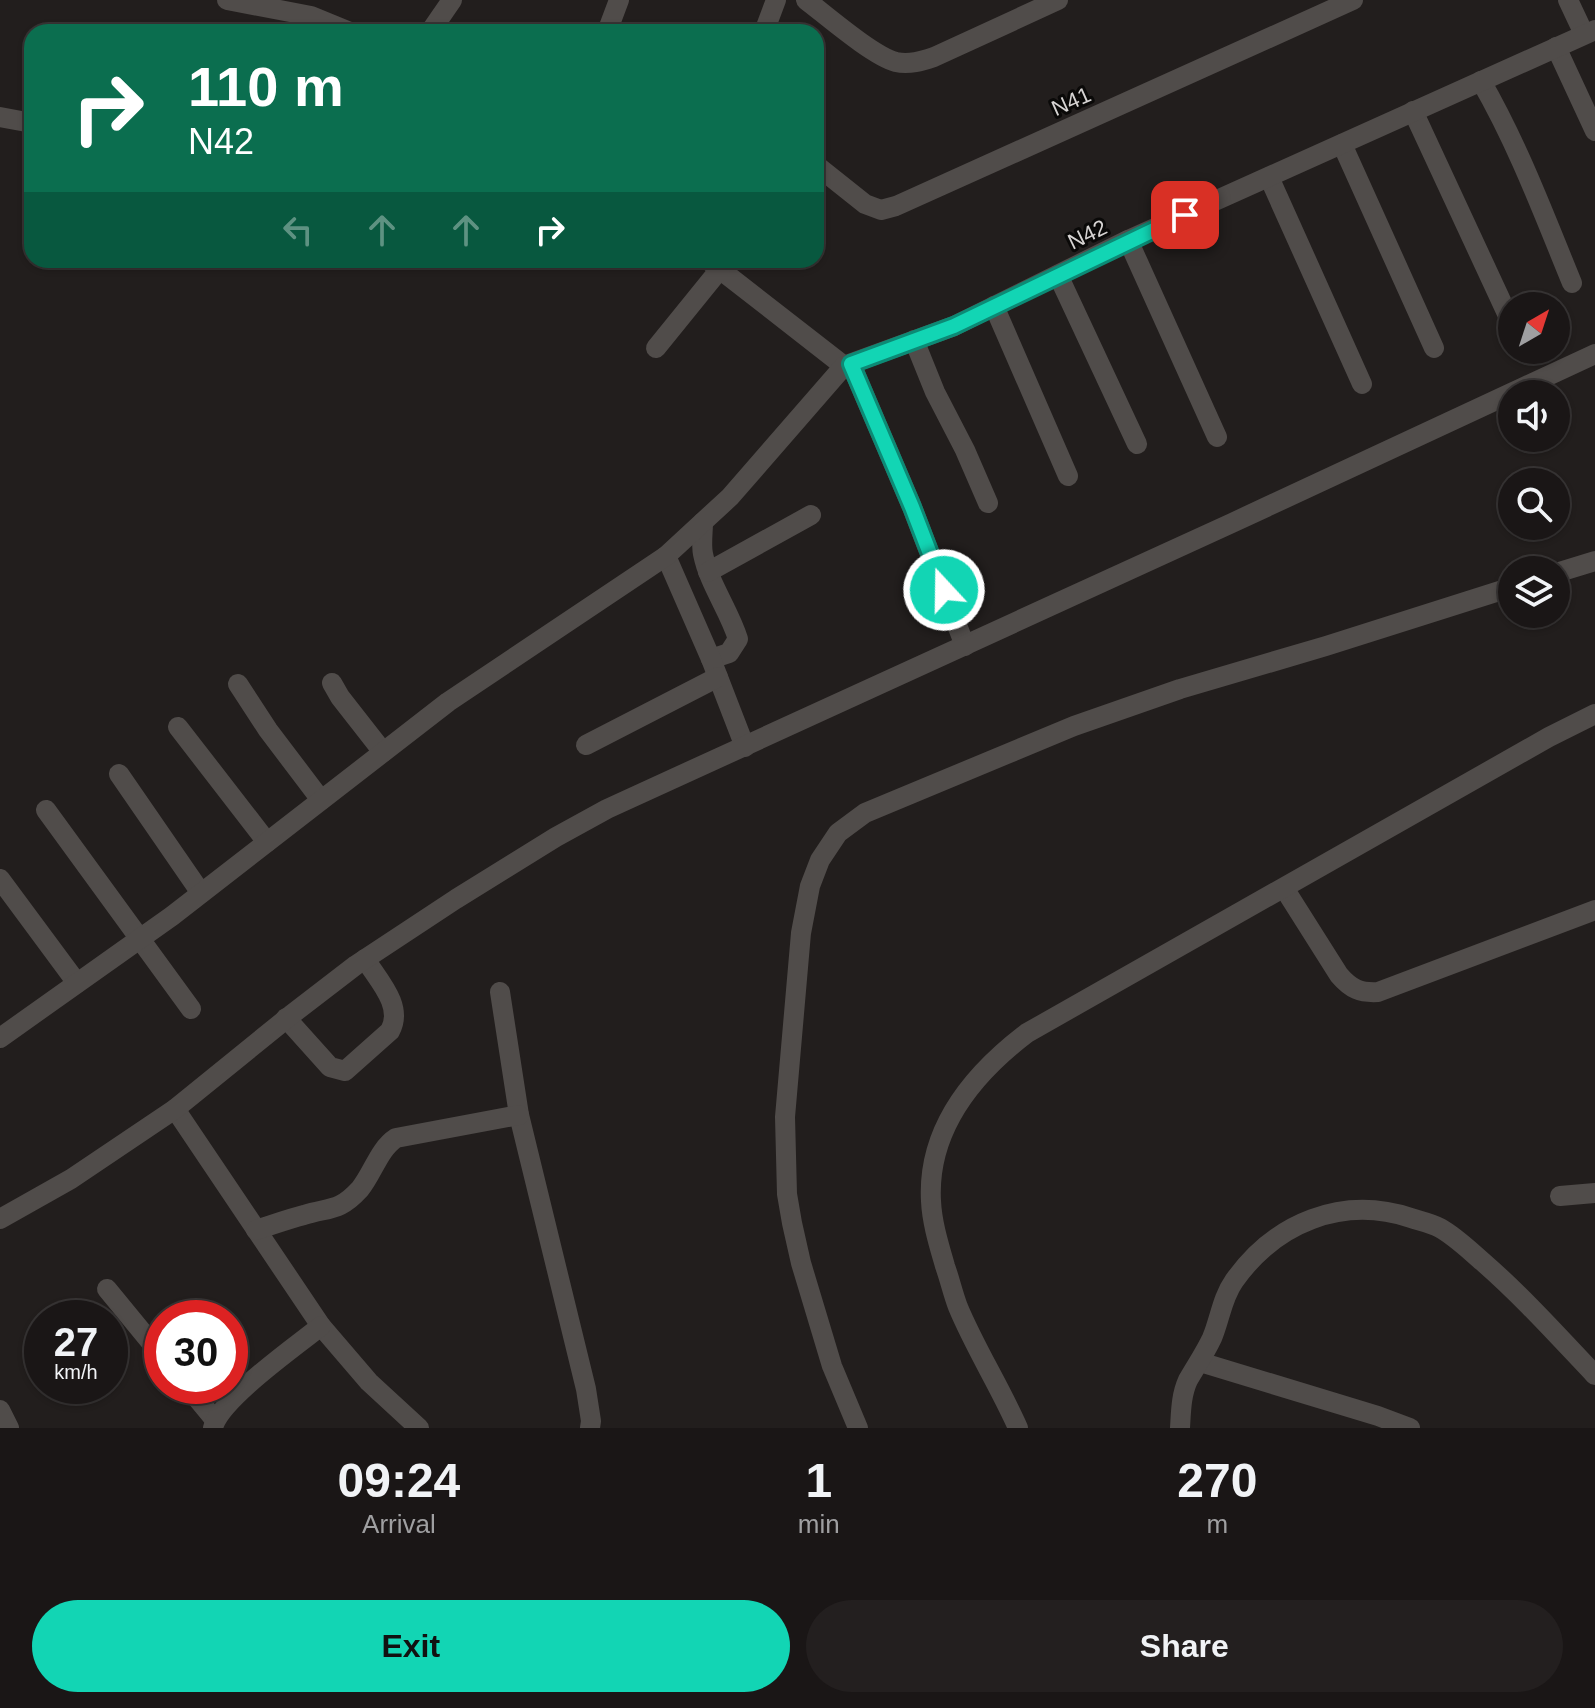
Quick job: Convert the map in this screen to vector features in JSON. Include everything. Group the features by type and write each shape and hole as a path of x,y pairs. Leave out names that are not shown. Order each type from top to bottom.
{"street":[{"path":"227,0 311,16 330,24"},
{"path":"436,24 452,0"},
{"path":"610,24 619,0"},
{"path":"767,24 776,0"},
{"path":"806,0 883,58 900,63 920,62 934,57 1058,0"},
{"name":"N41","path":"824,171 865,204 881,210 896,206 1353,0"},
{"path":"1568,0 1589,32"},
{"name":"N42","path":"848,365 954,326 1128,240 1589,32"},
{"path":"1556,47 1595,131"},
{"path":"1481,81 1499,112 1572,283"},
{"path":"1413,111 1498,294"},
{"path":"0,117 24,122"},
{"path":"1342,144 1434,348"},
{"path":"1269,177 1362,384"},
{"path":"1128,240 1217,437"},
{"path":"656,348 712,268"},
{"path":"718,268 848,365 912,507 965,646"},
{"path":"1058,275 1137,444"},
{"path":"994,306 1068,476"},
{"path":"914,340 988,503"},
{"path":"0,1219 71,1179 175,1109 286,1018 365,959 456,899 607,809 1595,354"},
{"path":"0,1012 6,1034 201,893 448,702 666,556 730,497 848,365"},
{"path":"708,572 811,515"},
{"path":"586,745 714,668 738,639 708,572 703,553 703,522"},
{"path":"666,556 745,747"},
{"path":"1570,569 1595,561"},
{"path":"858,1428 832,1366 801,1263 787,1194 785,1117 801,933 810,886 820,860 838,833 865,813 1074,726 1180,689 1498,591"},
{"path":"332,683 383,752"},
{"path":"238,684 321,800"},
{"path":"1018,1428 958,1307 936,1235 931,1200 932,1164 942,1134 955,1106 975,1080 1027,1033 1549,737 1595,714"},
{"path":"178,727 267,842"},
{"path":"119,774 201,893"},
{"path":"46,810 191,1009"},
{"path":"0,879 77,983"},
{"path":"1284,888 1339,975 1347,985 1364,993 1378,992 1595,910"},
{"path":"286,1018 330,1067 345,1071 393,1025 392,1002 365,959"},
{"path":"500,992 519,1115 586,1389 590,1428"},
{"path":"175,1109 321,1326 369,1382 419,1428"},
{"path":"256,1230 308,1213 329,1210 351,1198 362,1186 388,1143 396,1138 519,1115"},
{"path":"1560,1196 1595,1193"},
{"path":"1180,1428 1183,1394 1212,1337 1233,1282 1266,1245 1289,1230 1314,1218 1342,1211 1364,1209 1395,1212 1438,1226 1503,1279 1595,1375"},
{"path":"107,1289 144,1334"},
{"path":"200,1404 214,1424 240,1392 321,1326"},
{"path":"1200,1362 1410,1428"},
{"path":"0,1410 9,1428"}],"route":[{"path":"944,590 851,364 954,326 1185,215"}]}
